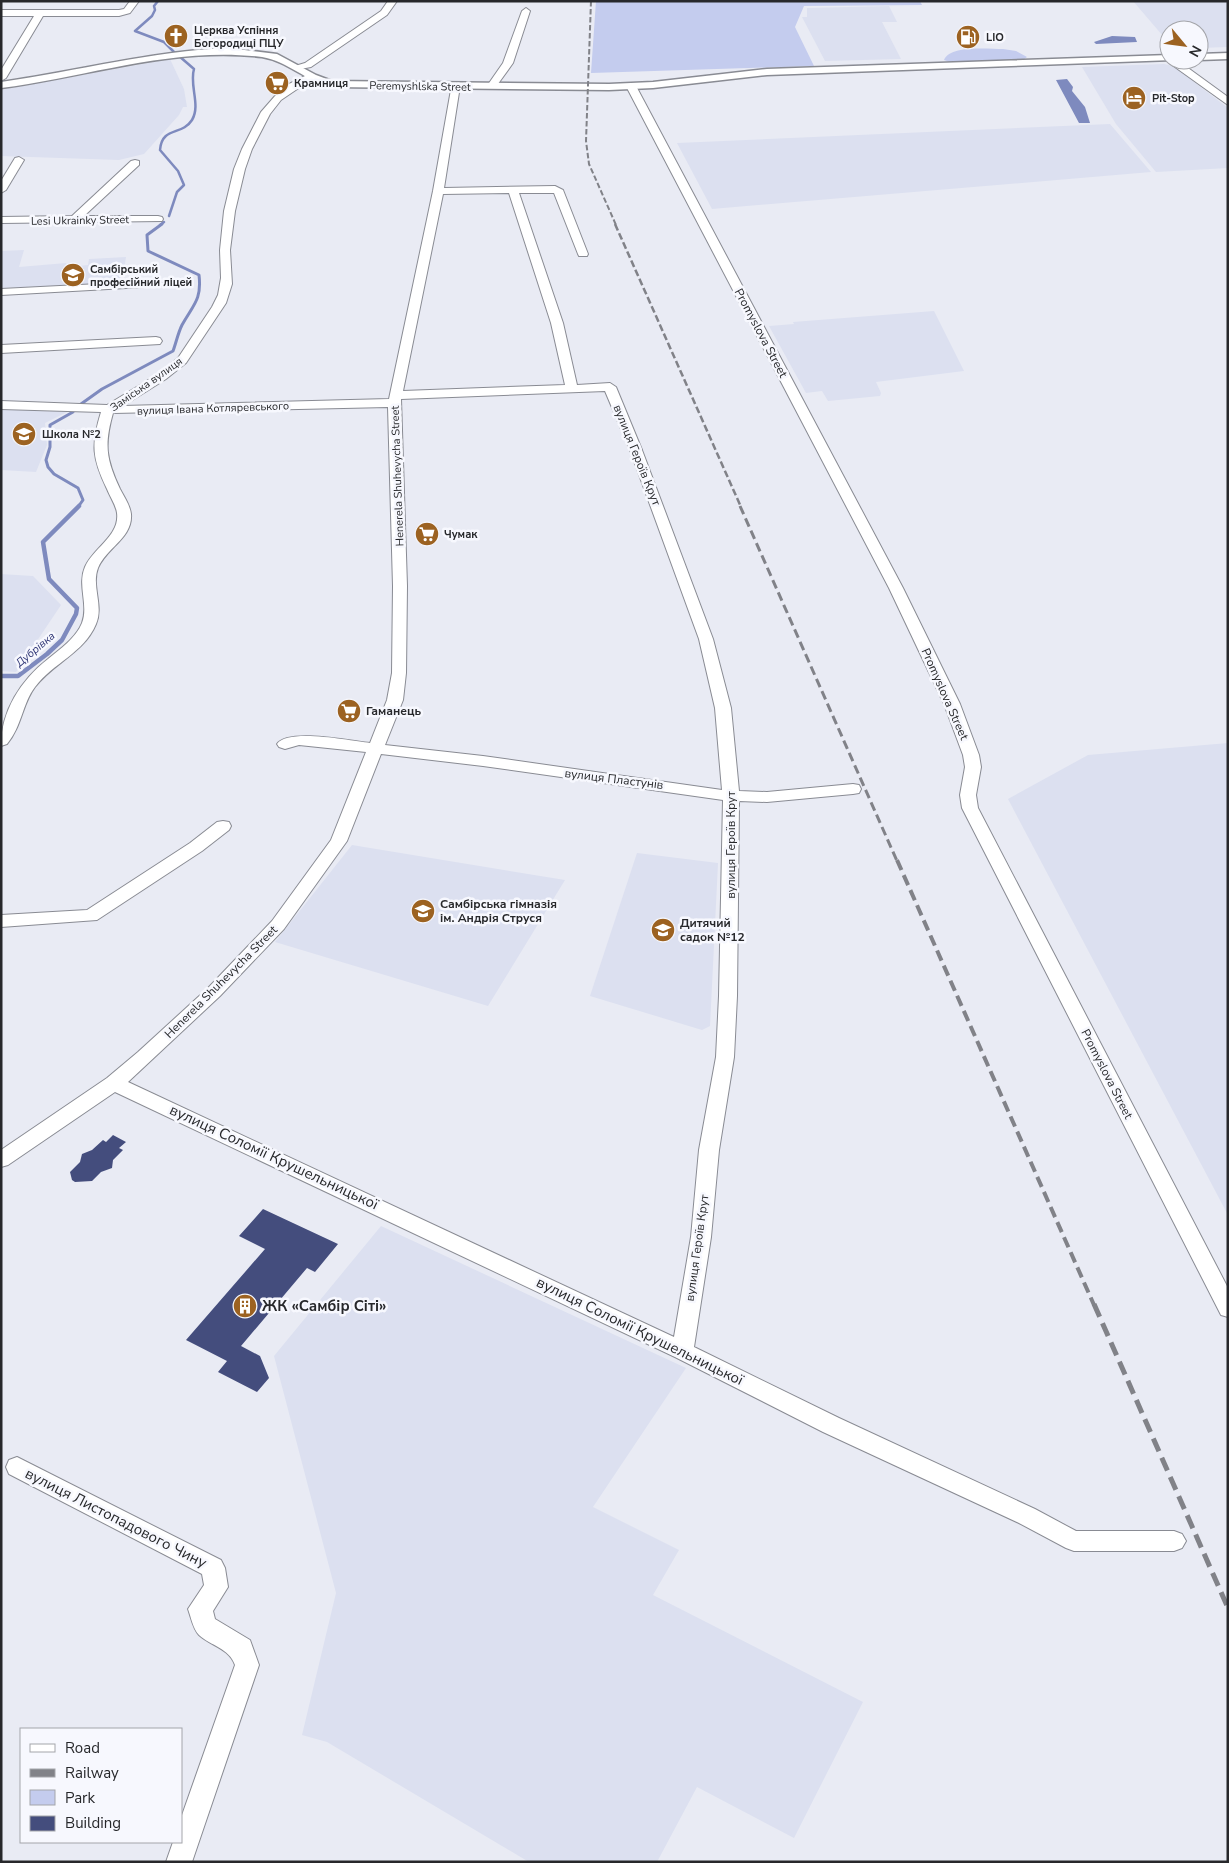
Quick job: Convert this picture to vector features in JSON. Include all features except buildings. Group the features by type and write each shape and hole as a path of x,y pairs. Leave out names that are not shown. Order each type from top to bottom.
{"main road":[{"name":"Peremyshlska Street","path":"1,85 200,51 271,56 289,62 309,77 323,82 343,85 455,86 609,87 767,72 1159,59"},
{"path":"1209,57 1228,56"}],"street":[{"path":"1,13 124,13 135,1"},
{"path":"298,68 308,65 384,13 393,1"},
{"path":"492,86 508,63 526,11"},
{"path":"1,78 40,13"},
{"path":"1184,70 1228,102"},
{"name":"Заміська вулиця","path":"1,741 12,728 22,696 30,684 80,637 89,625 93,611 88,579 91,568 123,526 124,514 102,466 99,454 99,438 108,410 178,365 219,304 224,295 227,276 225,250 229,217 237,176 245,152 256,128 276,100 290,87 309,77"},
{"name":"Henerela Shuhevycha Street","path":"1,1160 114,1083 145,1057 214,992 278,925 339,842 395,700 399,673 400,586 395,399 438,191 455,86"},
{"name":"Promyslova Street","path":"631,86 896,588 952,704 971,755 973,767 968,795 970,808 1228,1309"},
{"path":"1,190 19,160"},
{"path":"74,220 135,163"},
{"path":"438,191 543,188 557,190 583,254"},
{"path":"513,190 554,314 572,388"},
{"name":"Lesi Ukrainky Street","path":"1,220 158,219"},
{"path":"1,292 158,284"},
{"path":"1,349 156,340"},
{"name":"вулиця Івана Котляревського","path":"1,405 108,410 395,399 610,387"},
{"name":"вулиця Героїв Крут","path":"610,387 636,450 706,639 723,708 732,796 732,858 726,1042 709,1150 700,1237 683,1351"},
{"path":"286,744 298,740 376,748"},
{"name":"вулиця Пластунів","path":"376,748 732,796 768,797 853,789"},
{"path":"1,921 91,916 196,847 223,826"},
{"name":"вулиця Соломії Крушельницької","path":"114,1083 683,1351 831,1425 1027,1516 1074,1541 1174,1541"},
{"name":"вулиця Листопадового Чину","path":"17,1467 213,1568 216,1587 200,1610 206,1626 241,1648 247,1665 179,1862"}],"shaded area":[{"path":"1133,1 1228,1 1228,47 1209,48 1209,20 1159,20 1159,31"},
{"path":"889,6 897,22 882,22 901,59 825,61 802,17 807,17 807,8"},
{"path":"1112,36 1135,37 1137,42 1096,44 1094,42"},
{"path":"170,59 184,89 187,107 183,107 179,115 144,154 119,160 1,156 1,90"},
{"path":"1159,64 1159,70 1178,70 1228,108 1228,168 1156,172 1116,124 1082,67"},
{"path":"1067,79 1073,87 1072,91 1085,107 1090,123 1079,123 1056,80"},
{"path":"1110,124 1151,172 712,209 677,143"},
{"name":"Самбірський професійний ліцей","path":"24,250 19,267 66,263 68,267 88,265 89,259 126,257 122,283 1,288 1,251"},
{"path":"934,311 964,371 876,382 881,393 880,396 828,401 822,391 806,393 769,326 794,324 793,322"},
{"name":"Школа №2","path":"1,409 69,411 45,423 47,445 36,472 1,470"},
{"path":"1,574 33,576 61,605 16,672 1,671"},
{"path":"1228,743 1228,1215 1008,799 1088,755"},
{"name":"Самбірська гімназія ім. Андрія Струся","path":"352,845 565,880 488,1006 275,942"},
{"name":"Дитячий садок №12","path":"637,853 718,863 710,1026 702,1030 590,996"},
{"path":"381,1226 686,1368 593,1507 679,1550 653,1595 863,1702 794,1838 697,1787 657,1862 529,1862 327,1742 302,1735 336,1593 274,1356"}],"green space":[{"path":"596,1 920,1 922,5 804,6 795,27 814,66 591,73"},
{"path":"1003,49 1016,51 1027,57 1023,60 950,62 944,60 948,55 961,50"}],"waterway":[{"name":"Дубрівка","path":"158,1 154,6 155,10 152,16 135,31 164,42 174,52"},
{"name":"Дубрівка","path":"169,216 177,192 184,185 178,171 160,150 164,137 188,125 192,120 195,108 194,69 179,56"},
{"name":"Дубрівка","path":"160,225 164,222"},
{"name":"Дубрівка","path":"81,404 102,389 173,351 179,331 196,302 200,284 199,275 148,251 147,235 162,224"},
{"name":"Дубрівка","path":"73,412 50,425 50,447 46,460 48,467 54,474 78,488 83,500 78,507"},
{"name":"Дубрівка","path":"1,676 18,676 47,654 62,640 76,614 77,608 49,579 43,542 78,507"}],"railway":[{"path":"591,1 586,141 589,164 616,225"},
{"path":"615,224 741,507"},
{"path":"740,506 897,861"},
{"path":"897,860 1094,1305"},
{"path":"1094,1304 1228,1608"}],"place":[{"name":"Церква Успіння Богородиці ПЦУ","path":"176,36"},
{"name":"LIO","path":"968,37"},
{"name":"Крамниця","path":"277,83"},
{"name":"Pit-Stop","path":"1134,98"},
{"name":"Самбірський професійний ліцей","path":"73,275"},
{"name":"Школа №2","path":"24,434"},
{"name":"Чумак","path":"427,534"},
{"name":"Гаманець","path":"349,711"},
{"name":"Самбірська гімназія ім. Андрія Струся","path":"423,911"},
{"name":"Дитячий садок №12","path":"663,930"},
{"name":"ЖК «Самбір Сіті»","path":"245,1306"}]}
